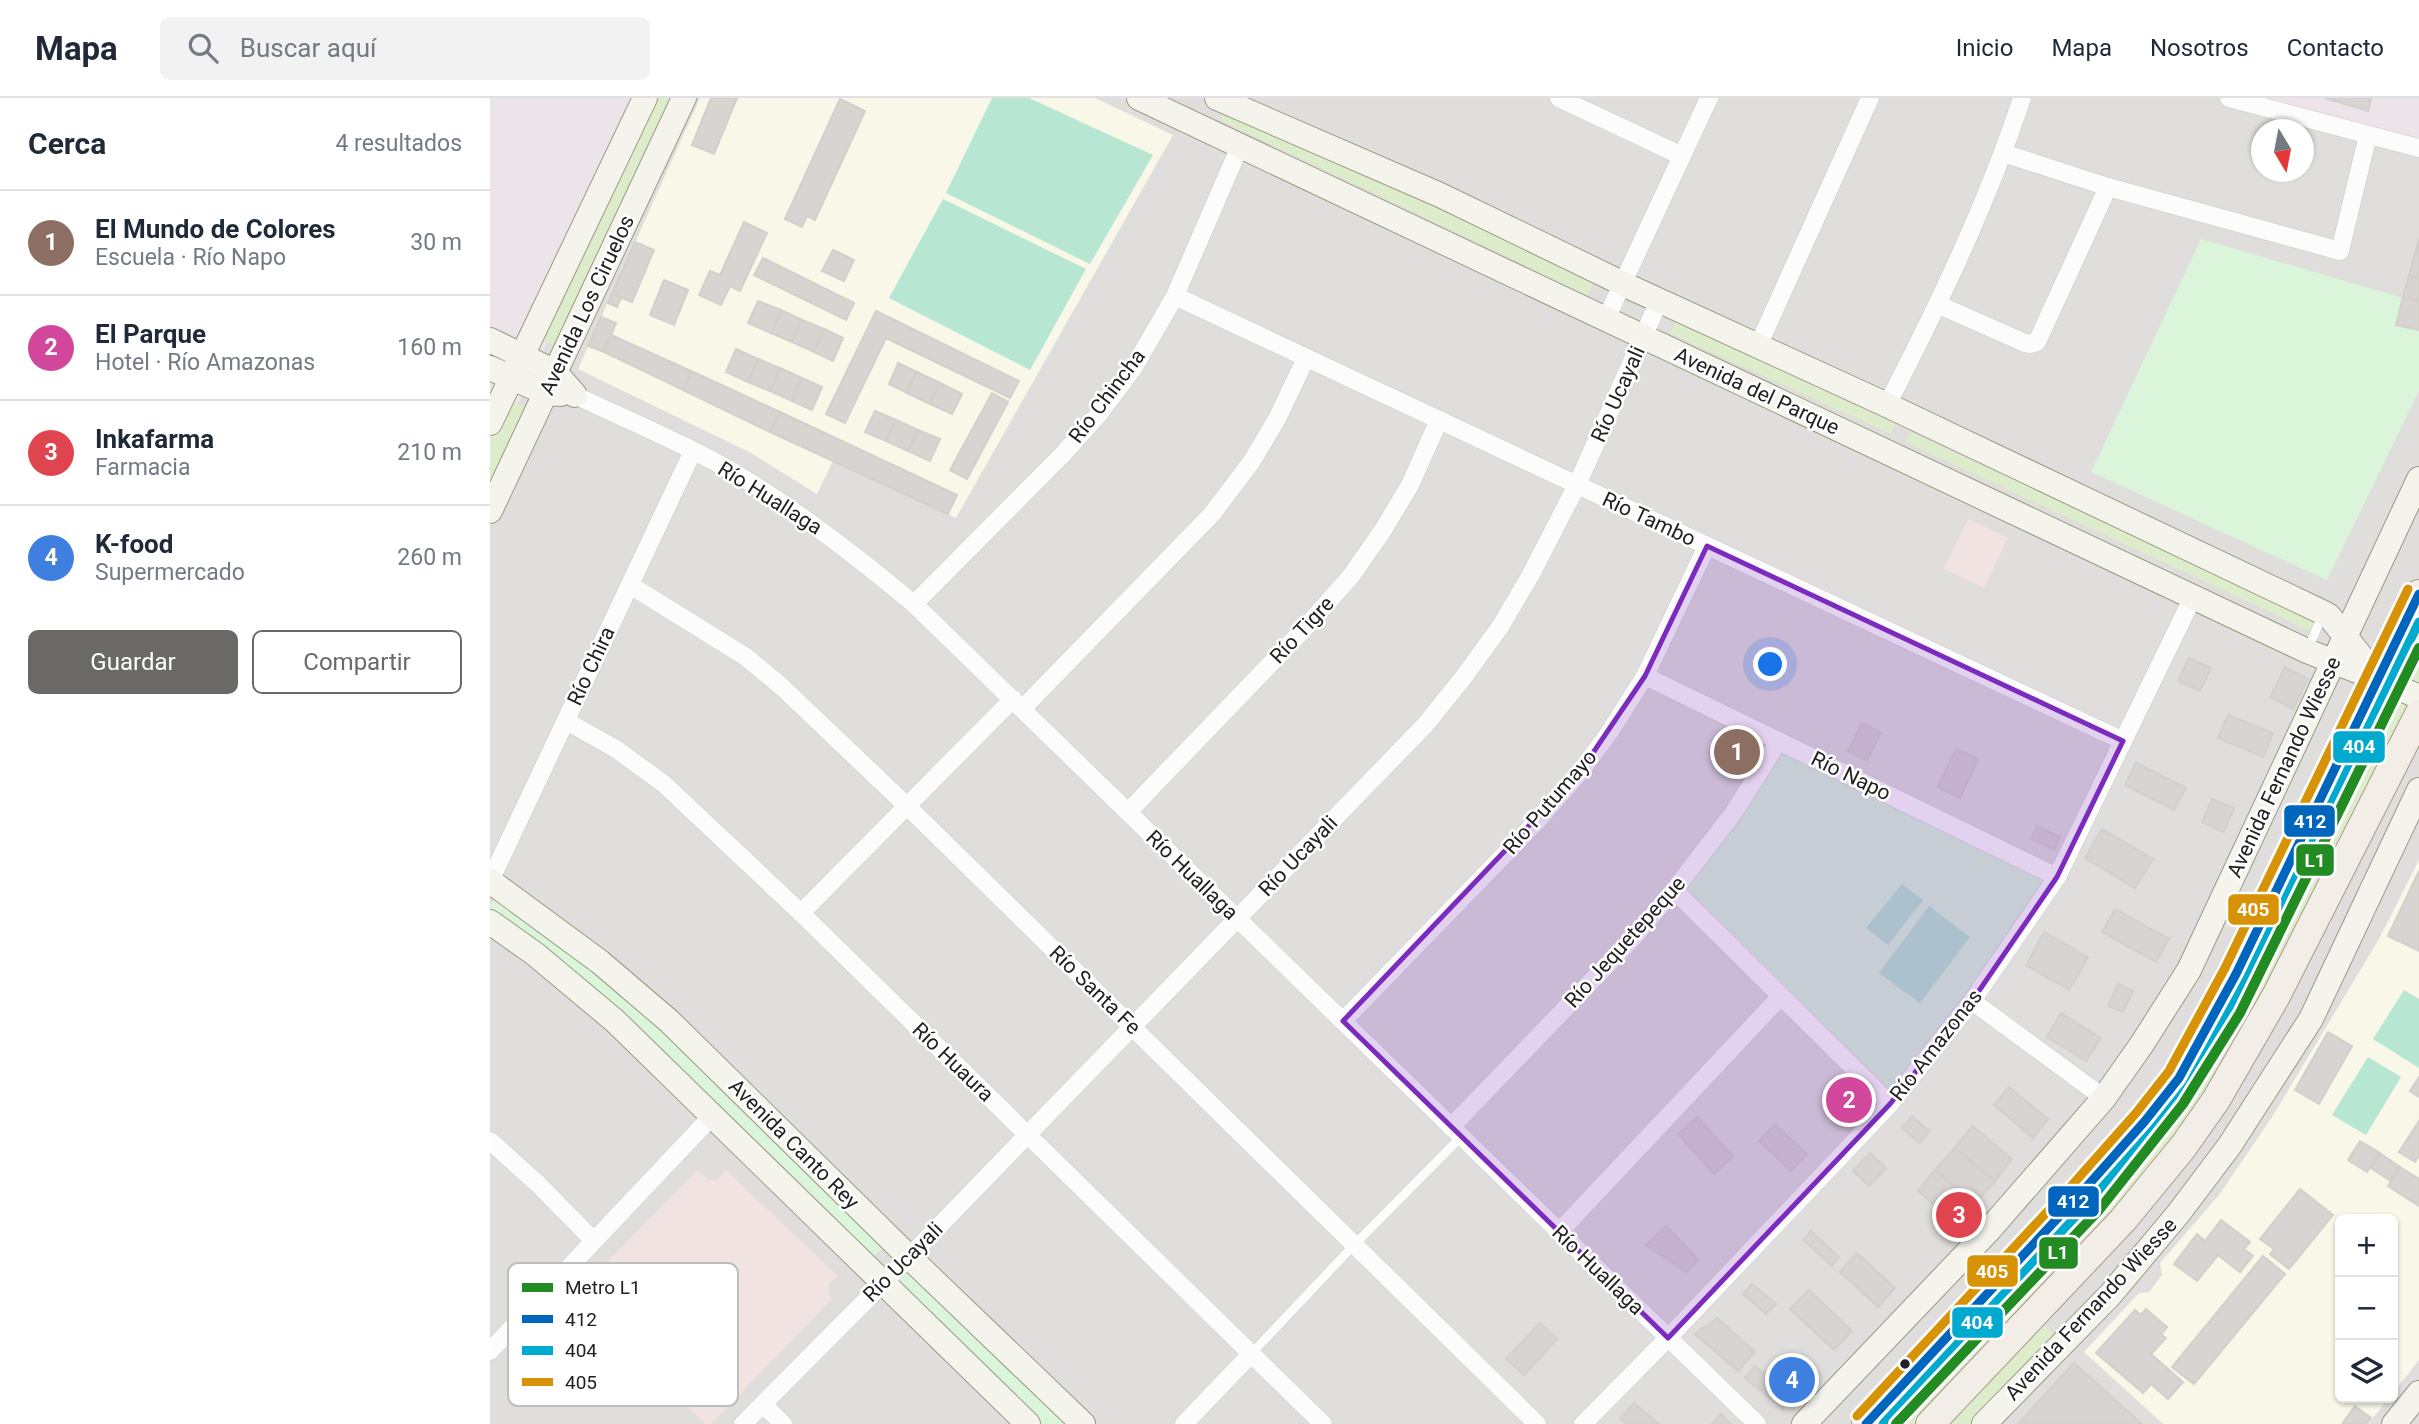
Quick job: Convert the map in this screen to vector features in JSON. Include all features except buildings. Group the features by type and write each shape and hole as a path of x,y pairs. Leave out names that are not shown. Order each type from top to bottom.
{"main road":[{"name":"Avenida Los Ciruelos","path":"490,423 500,373 522,355 645,98"},
{"name":"Avenida Los Ciruelos","path":"490,511 684,98"},
{"name":"Avenida del Parque","path":"1139,98 2307,651 2419,697"},
{"name":"Avenida del Parque","path":"1217,98 1440,195 2329,615 2378,678"},
{"path":"490,341 522,355 551,382 575,395"},
{"path":"500,373 551,382"},
{"name":"Avenida Fernando Wiesse","path":"1804,1424 1989,1230 2104,1098 2143,1044 2189,970 2419,480"},
{"path":"1866,1424 2082,1192 2179,1078 2236,974 2419,594"},
{"name":"Avenida Fernando Wiesse","path":"1930,1424 2123,1220 2183,1147 2216,1100 2276,996 2419,713"},
{"name":"Avenida Fernando Wiesse","path":"1984,1424 2110,1294 2178,1214 2230,1145 2311,1019 2419,790"},
{"name":"Avenida Canto Rey","path":"490,881 600,962 669,1021 1083,1424"},
{"name":"Avenida Canto Rey","path":"490,922 535,954 615,1021 1028,1424"},
{"path":"2394,1424 2419,1393"}],"street":[{"path":"1559,98 1682,156"},
{"path":"1606,319 1709,98"},
{"path":"1758,346 1870,98"},
{"path":"1887,405 1939,305 2003,153 2022,98"},
{"path":"2229,98 2419,148"},
{"path":"2003,153 2108,187 2340,251 2368,135"},
{"name":"Río Chincha","path":"915,604 1098,415 1134,367 1175,296 1241,146"},
{"path":"1939,305 2025,343 2037,342 2108,187"},
{"name":"Río Tambo","path":"1175,296 2123,741"},
{"name":"Río Ucayali","path":"743,1424 909,1257 1425,725 1500,626 1530,576 1577,485 1660,301"},
{"path":"801,913 907,806 1018,704 1212,513 1252,461 1278,417 1306,358"},
{"name":"Río Huallaga","path":"575,395 742,477 806,519 915,604 1757,1424"},
{"name":"Río Tigre","path":"1128,812 1304,629 1351,576 1410,485 1438,420"},
{"name":"Río Chira","path":"490,881 693,451"},
{"name":"Río Putumayo","path":"1343,1021 1537,821 1609,733 1644,676 1707,546"},
{"name":"Río Santa Fe","path":"630,585 746,657 782,687 907,806 1536,1424"},
{"name":"Río Amazonas","path":"1583,1424 1890,1104 1972,1001 2057,877 2193,597"},
{"name":"Río Napo","path":"1644,676 2057,877"},
{"name":"Río Huaura","path":"566,721 616,749 664,784 801,913 1323,1424"},
{"name":"Río Jequetepeque","path":"1456,1132 1674,890 1732,815 1779,741"},
{"path":"1674,890 1890,1104"},
{"path":"1559,1232 1781,996"},
{"path":"1972,1001 2104,1098"},
{"path":"573,1263 713,1115"},
{"path":"490,1141 538,1184 594,1241"},
{"path":"490,1351 508,1332"},
{"name":"Río Jequetepeque","path":"1184,1424 1251,1354"},
{"path":"763,1404 783,1424"}],"lane":[{"path":"2307,651 2324,613"},
{"name":"Río Jequetepeque","path":"1251,1354 1456,1132"}],"highlighted area":[{"path":"1707,546 2123,741 2057,877 1972,1001 1890,1104 1668,1338 1343,1021 1580,772 1645,676"}],"shaded area":[{"path":"490,98 663,98 490,463"},
{"path":"663,98 2252,98 2419,142 2419,1424 490,1424 490,463"},
{"path":"700,98 1095,98 1173,135 956,518 833,461 817,494 749,452 578,369"},
{"path":"2252,98 2419,98 2419,142"},
{"path":"1968,519 2008,538 1984,588 1944,569"},
{"path":"2419,860 2419,1360 2398,1387 2398,1214 2335,1214 2335,1403 2385,1403 2368,1424 2163,1424 2084,1352 2139,1293 2149,1292 2162,1275 2160,1263 2219,1195 2272,1117 2379,939"},
{"path":"698,1170 708,1180 717,1180 726,1170 838,1276 829,1283 828,1295 832,1299 738,1396 738,1263 606,1263"},
{"path":"687,1406 728,1406 711,1424 705,1424"}],"green space":[{"path":"651,98 672,98 554,344 540,338"},
{"path":"992,98 1029,98 1153,155 1090,264 946,193"},
{"path":"1224,109 1594,281 1588,295 1220,120"},
{"path":"943,199 1086,269 1030,370 889,298"},
{"path":"2201,239 2403,298 2396,324 2419,330 2419,391 2327,580 2091,472"},
{"path":"1676,321 1895,424 1891,434 1670,333"},
{"path":"509,401 527,408 490,486 490,442"},
{"path":"1910,432 2317,620 2311,631 1906,442"},
{"path":"2419,609 2419,686 2392,677"},
{"path":"2384,693 2404,700 2411,709 2270,990 2230,1052 2214,1044 2213,1038"},
{"path":"1779,741 2057,877 1890,1104 1674,890"},
{"path":"1902,884 1923,900 1888,945 1866,928"},
{"path":"496,897 621,985 884,1247 874,1256 865,1252 493,914 490,905"},
{"path":"1929,906 1970,937 1920,1003 1879,973"},
{"path":"2404,990 2419,999 2419,1068 2373,1039"},
{"path":"2207,1055 2223,1062 2224,1072 2119,1214 1916,1424 1874,1424"},
{"path":"2368,1057 2401,1077 2366,1135 2332,1115"},
{"path":"910,1270 1072,1424 1040,1424 902,1289 898,1283 901,1276"},
{"path":"2041,1325 2052,1332 2054,1339 1973,1424 1938,1424"}],"metro line":[{"name":"L1","path":"1896,1424 2099,1210 2183,1104 2240,1013 2419,648"}],"transit line":[{"name":"405","path":"1857,1416 2073,1184 2169,1071 2225,968 2408,589"},
{"name":"412","path":"1866,1424 2082,1192 2179,1078 2236,974 2419,594"},
{"name":"404","path":"1883,1424 2091,1200 2189,1085 2247,979 2419,622"}],"place":[{"name":"El Mundo de Colores","path":"1737,752"},
{"name":"El Parque","path":"1849,1100"},
{"name":"Inkafarma","path":"1959,1215"},
{"name":"K-food","path":"1792,1380"}]}
